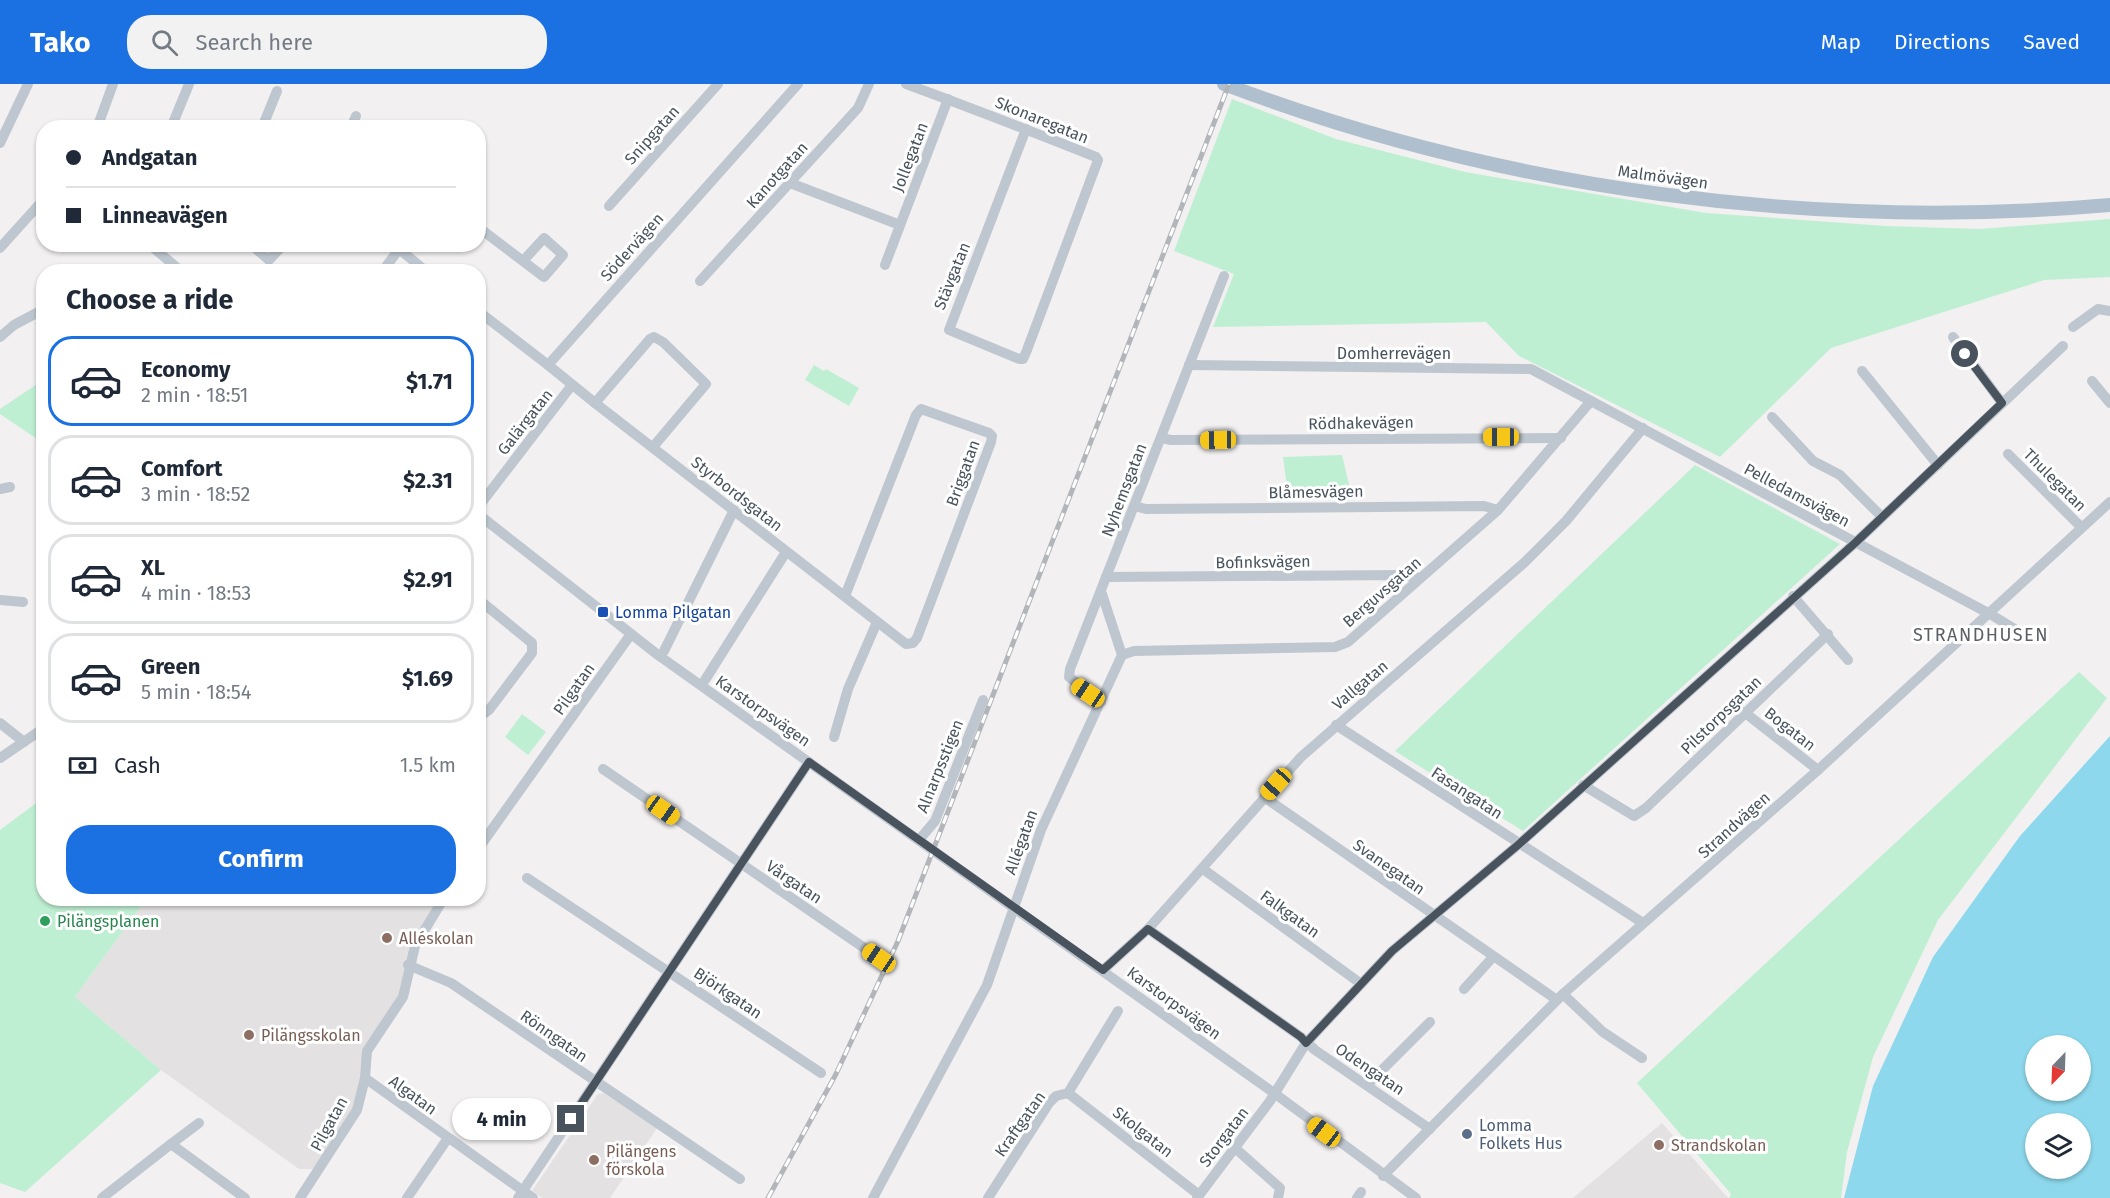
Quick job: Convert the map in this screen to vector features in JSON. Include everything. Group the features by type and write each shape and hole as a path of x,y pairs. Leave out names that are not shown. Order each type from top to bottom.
{"main road":[{"name":"Malmövägen","path":"1224,84 1340,124 1415,146 1569,180 1691,198 1819,209 1919,212 2110,205"}],"street":[{"path":"0,143 28,84"},
{"path":"100,120 113,84"},
{"path":"174,120 189,84"},
{"name":"Snipgatan","path":"609,206 718,84"},
{"name":"Södervägen","path":"548,364 798,84"},
{"name":"Kanotgatan","path":"700,281 858,108 869,84"},
{"name":"Skonaregatan","path":"906,84 1026,129 1098,160"},
{"path":"265,120 277,91"},
{"name":"Jollegatan","path":"885,265 948,99"},
{"name":"Stävgatan","path":"1026,129 949,323 949,330 1023,359 1098,160"},
{"path":"790,183 900,225"},
{"path":"0,248 36,208"},
{"path":"486,233 523,261"},
{"path":"158,252 173,264"},
{"path":"260,252 269,260 276,252"},
{"path":"405,252 418,264"},
{"name":"Nyhemsgatan","path":"1101,702 1075,685 1069,677 1070,669 1224,276"},
{"path":"2073,327 2098,309 2110,311"},
{"path":"0,337 14,325 36,313"},
{"path":"486,317 548,364"},
{"path":"595,403 650,339 658,338 706,384 653,447"},
{"path":"1953,338 2002,403"},
{"name":"Storgatan","path":"1198,1197 1274,1093 1306,1043 1360,983 1432,916 1518,845 1793,596 1855,543 2063,346"},
{"name":"Styrbordsgatan","path":"548,364 786,552 903,642 910,644"},
{"name":"Domherrevägen","path":"1189,365 1531,369 1591,401"},
{"path":"1862,371 1938,465"},
{"path":"2092,381 2110,403"},
{"name":"Galärgatan","path":"486,497 572,385"},
{"name":"Pelledamsvägen","path":"1591,401 1990,614 2031,639"},
{"name":"Berguvsgatan","path":"1122,655 1134,651 1335,647 1348,642 1498,510 1562,438 1591,401"},
{"name":"Briggatan","path":"845,596 916,415 921,409 989,433 992,436 991,442 983,464 917,638 910,644"},
{"path":"1772,417 1813,460 1840,475 1882,517"},
{"name":"Vallgatan","path":"1103,970 1148,929 1301,757 1525,562 1566,521 1643,428"},
{"name":"Rödhakevägen","path":"1161,438 1171,440 1548,436 1562,438"},
{"name":"Thulegatan","path":"2008,454 2081,527"},
{"name":"Strandvägen","path":"1383,1176 1560,997 1818,770 2110,502"},
{"name":"Blåmesvägen","path":"1134,507 1146,509 1484,506 1498,510"},
{"path":"664,651 734,510"},
{"name":"Karstorpsvägen","path":"486,520 631,634 1103,970 1416,1198"},
{"path":"705,680 786,552"},
{"name":"Bofinksvägen","path":"1106,577 1401,575 1420,578"},
{"path":"1101,591 1122,655"},
{"path":"1793,596 1848,660"},
{"path":"0,600 23,602"},
{"path":"486,606 532,643 532,653 486,712"},
{"path":"834,737 848,689 877,622"},
{"name":"Pilgatan","path":"486,835 631,634"},
{"name":"Pilstorpsgatan","path":"1583,785 1634,816 1646,808 1828,634"},
{"name":"Allégatan","path":"873,1198 987,985 1041,830 1122,655"},
{"name":"Alnarpsstigen","path":"919,840 934,821 983,700"},
{"name":"Bogatan","path":"1744,712 1818,770"},
{"path":"0,723 24,742"},
{"name":"Fasangatan","path":"1336,725 1643,924"},
{"path":"0,758 36,734"},
{"path":"520,1195 809,762"},
{"name":"Vårgatan","path":"603,769 879,958"},
{"name":"Svanegatan","path":"1264,797 1492,957 1560,997 1603,1032 1642,1058"},
{"name":"Falkgatan","path":"1203,868 1360,983"},
{"name":"Björkgatan","path":"527,878 821,1073"},
{"name":"Pilgatan","path":"300,1198 357,1110 365,1078 367,1051 403,997 408,965 415,946 439,906"},
{"name":"Odengatan","path":"1148,929 1430,1129"},
{"path":"1464,989 1492,957"},
{"name":"Rönngatan","path":"408,965 451,983 595,1083 740,1179"},
{"name":"Kraftgatan","path":"988,1198 1049,1103 1056,1096 1068,1093 1118,1011"},
{"path":"1367,1085 1430,1022"},
{"name":"Algatan","path":"365,1078 448,1138 520,1195 533,1198"},
{"name":"Skolgatan","path":"1068,1093 1198,1197"},
{"path":"102,1198 199,1124"},
{"path":"407,1198 448,1138"},
{"path":"171,1144 245,1198"},
{"path":"1235,1148 1281,1188 1278,1198"}],"shaded area":[{"name":"Pilängsskolan","path":"141,906 439,906 424,929 406,981 367,1051 359,1104 320,1169 299,1169 161,1070 75,997"},
{"name":"Pilängens förskola","path":"604,1093 657,1128 610,1198 542,1198 532,1191 598,1094"},
{"name":"Strandskolan","path":"1662,1123 1728,1198 1573,1198"}],"green space":[{"path":"1232,99 1336,139 1465,172 1706,213 1886,226 1979,229 2110,219 2110,277 2044,280 1831,348 1720,457 1519,356 1486,322 1213,327 1234,274 1174,251"},
{"path":"814,365 824,371 826,369 859,388 849,406 805,380"},
{"path":"36,385 36,438 0,414 0,409"},
{"path":"1342,455 1351,493 1288,494 1283,457"},
{"path":"1695,465 1840,544 1523,831 1395,751"},
{"path":"2079,672 2107,698 1938,920 1873,1057 1847,1152 1841,1198 1729,1198 1731,1194 1637,1083"},
{"path":"522,714 546,732 528,755 505,737"},
{"path":"36,803 36,906 141,906 75,997 161,1070 25,1192 0,1183 0,830"}],"water":[{"path":"2110,736 2110,1198 1844,1198 1873,1086 1933,957 2020,836"}],"railway":[{"path":"768,1198 836,1074 898,941 1229,84"}],"place":[{"name":"Lomma Pilgatan","path":"603,612"},
{"name":"Pilängsplanen","path":"45,921"},
{"name":"Alléskolan","path":"387,938"},
{"name":"Pilängsskolan","path":"249,1035"},
{"name":"Lomma Folkets Hus","path":"1467,1134"},
{"name":"Strandskolan","path":"1659,1145"},
{"name":"Pilängens förskola","path":"594,1160"}],"district":[{"name":"STRANDHUSEN","path":"1981,635"}],"route":[{"path":"571,1119 809,762 1103,970 1148,929 1301,1037 1306,1043 1392,951 1518,845 1793,596 1855,543 2002,403 1965,354"}]}
